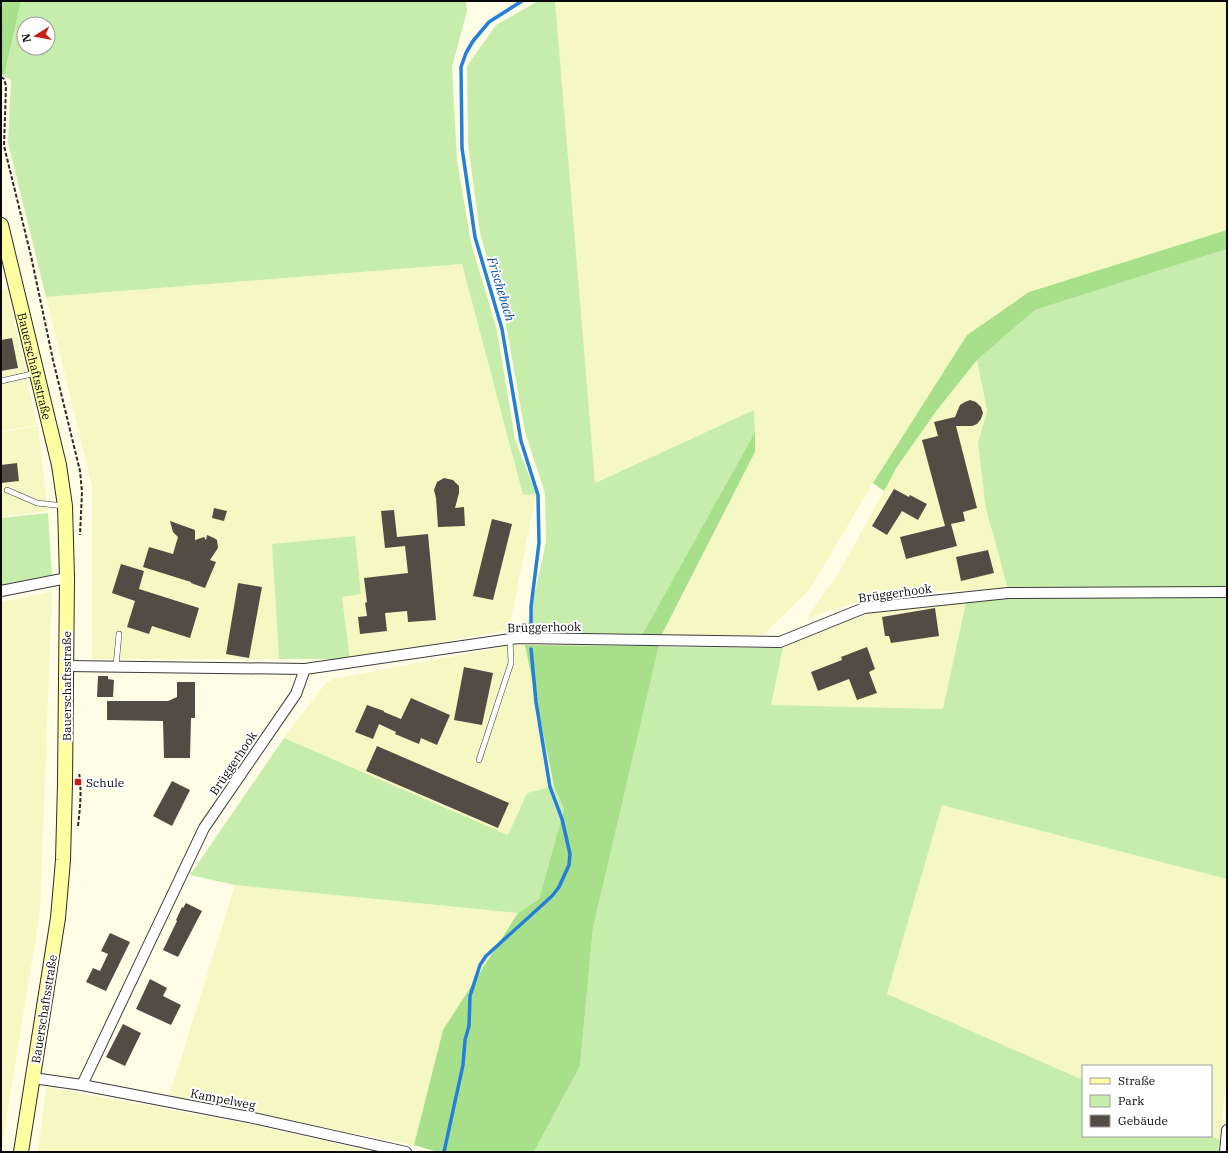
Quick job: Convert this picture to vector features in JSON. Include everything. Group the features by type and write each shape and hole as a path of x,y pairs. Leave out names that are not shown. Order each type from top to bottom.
{"street":[{"name":"Bauerschaftsstraße","path":"1,225 59,465 65,506 67,578 63,860 58,918 21,1152"},
{"path":"1,591 67,578"},
{"name":"Brüggerhook","path":"82,1085 204,828 296,694 305,669 518,638 780,642 864,608 1008,592 1227,592"},
{"path":"66,666 305,669"},
{"name":"Kampelweg","path":"33,1078 82,1085 249,1118 406,1152"},
{"path":"1225,1152 1227,1130"}],"lane":[{"path":"1,381 37,373"},
{"path":"7,490 37,503 65,506"},
{"path":"116,666 119,634"},
{"path":"479,760 511,663 510,640"}],"green space":[{"path":"1,1 21,1 18,16 16,16 16,23 4,76 1,73"},
{"path":"21,1 466,1 467,11 452,67 457,160 471,243 497,330 515,439 536,494 523,495 462,264 46,297 8,143 11,80 4,76 16,23 16,56 56,56 56,16 18,16"},
{"path":"538,1 555,1 595,483 754,410 755,432 643,634 526,633 546,542 545,493 525,432 506,325 480,233 468,144 467,66 496,25"},
{"path":"555,1 1227,1 1227,230 1029,292 967,335 873,483 810,589 763,635 661,636 755,452 754,410 594,483"},
{"path":"1227,230 1227,249 1035,310 977,360 937,410 897,467 884,491 873,483 967,335 1029,292"},
{"path":"1227,249 1227,588 1008,589 986,509 978,443 987,411 977,360 1035,310"},
{"path":"462,264 523,495 536,494 509,630 350,659 342,597 355,536 272,545 279,659 92,659 92,486 46,297"},
{"path":"7,288 37,425 1,431 1,290"},
{"path":"977,360 987,411 979,443 986,509 1008,589 925,592 861,601 807,618 841,569 897,467 937,410"},
{"path":"38,426 48,511 1,517 1,432"},
{"path":"755,432 755,452 661,636 593,928 580,1066 534,1152 447,1152 434,1151 414,1145 443,1030 518,913 539,899 564,809 554,786 525,645 636,646"},
{"path":"48,513 52,575 1,586 1,518"},
{"path":"355,536 361,594 342,597 350,659 279,659 272,544"},
{"path":"52,592 40,912 1,1152 1,602"},
{"path":"1015,598 1227,598 1227,879 942,805 887,994 1082,1080 1082,1137 1212,1137 1220,1140 1219,1152 534,1152 580,1066 593,928 658,647 783,648 771,705 943,709 966,602"},
{"path":"966,602 943,709 771,705 783,648 811,633 865,614 926,605"},
{"path":"513,645 525,645 554,786 527,793 508,835 284,738 325,684 333,679"},
{"path":"284,738 508,835 527,793 554,786 564,809 539,899 518,913 235,885 190,875"},
{"path":"942,805 1227,879 1227,1072 1220,1140 1212,1137 1212,1065 1082,1065 1082,1080 887,994"},
{"path":"235,885 518,913 443,1030 414,1145 169,1097"},
{"path":"46,1087 254,1125 372,1152 38,1152"}],"building":[{"path":"12,338 18,368 1,371 1,340"},
{"path":"970,400 976,402 981,407 983,413 981,419 977,424 972,426 956,426 977,508 963,512 965,521 951,524 957,546 906,559 900,537 945,526 922,440 938,436 934,422 955,417 960,405"},
{"path":"17,463 19,481 1,483 1,465"},
{"path":"444,478 453,480 459,486 459,493 455,508 464,507 465,526 438,527 434,490 437,482"},
{"path":"894,489 927,504 918,520 902,511 887,535 872,526"},
{"path":"214,508 227,511 224,521 212,518"},
{"path":"394,510 397,537 428,534 436,620 408,622 407,611 385,613 387,631 360,634 358,617 367,616 364,578 408,573 405,546 385,548 381,511"},
{"path":"492,519 512,524 493,600 473,596"},
{"path":"170,521 195,530 195,540 204,537 206,540 207,535 217,540 218,548 210,560 216,562 205,588 143,567 149,547 173,554 178,537 173,532"},
{"path":"988,550 994,573 961,581 956,557"},
{"path":"121,564 144,571 139,589 199,608 190,638 152,626 149,634 127,627 135,601 112,593"},
{"path":"238,583 262,587 249,658 226,654"},
{"path":"935,608 939,636 891,643 889,636 885,636 882,617"},
{"path":"867,647 875,669 869,672 877,693 857,700 849,679 818,691 811,672 842,660 841,657"},
{"path":"464,667 493,673 482,725 454,720"},
{"path":"98,676 108,676 108,679 114,680 113,697 97,697"},
{"path":"177,682 195,682 195,718 191,718 190,758 164,758 163,721 107,720 107,701 168,701 177,697"},
{"path":"411,698 450,715 437,745 421,738 419,744 395,734 396,732 379,724 373,739 355,732 367,705 401,719"},
{"path":"377,746 509,803 498,828 366,771"},
{"path":"172,781 190,790 172,826 153,816"},
{"path":"186,903 202,911 178,957 163,950 182,907 183,908"},
{"path":"110,933 130,942 106,991 86,982 93,968 100,971 108,954 101,951"},
{"path":"150,979 167,988 163,996 181,1005 171,1025 136,1009"},
{"path":"123,1024 141,1033 125,1066 106,1057"}],"waterway":[{"name":"Frischebach","path":"522,1 489,22 473,41 466,53 461,67 462,148 475,237 502,329 521,441 538,495 539,543 531,607 531,629"},
{"path":"444,1152 463,1065 465,1040 469,1026 470,996 480,965 486,956 552,896 559,887 569,865 570,854 562,819 550,787 536,702 531,649"}],"place":[{"name":"Schule","path":"78,782"}]}
